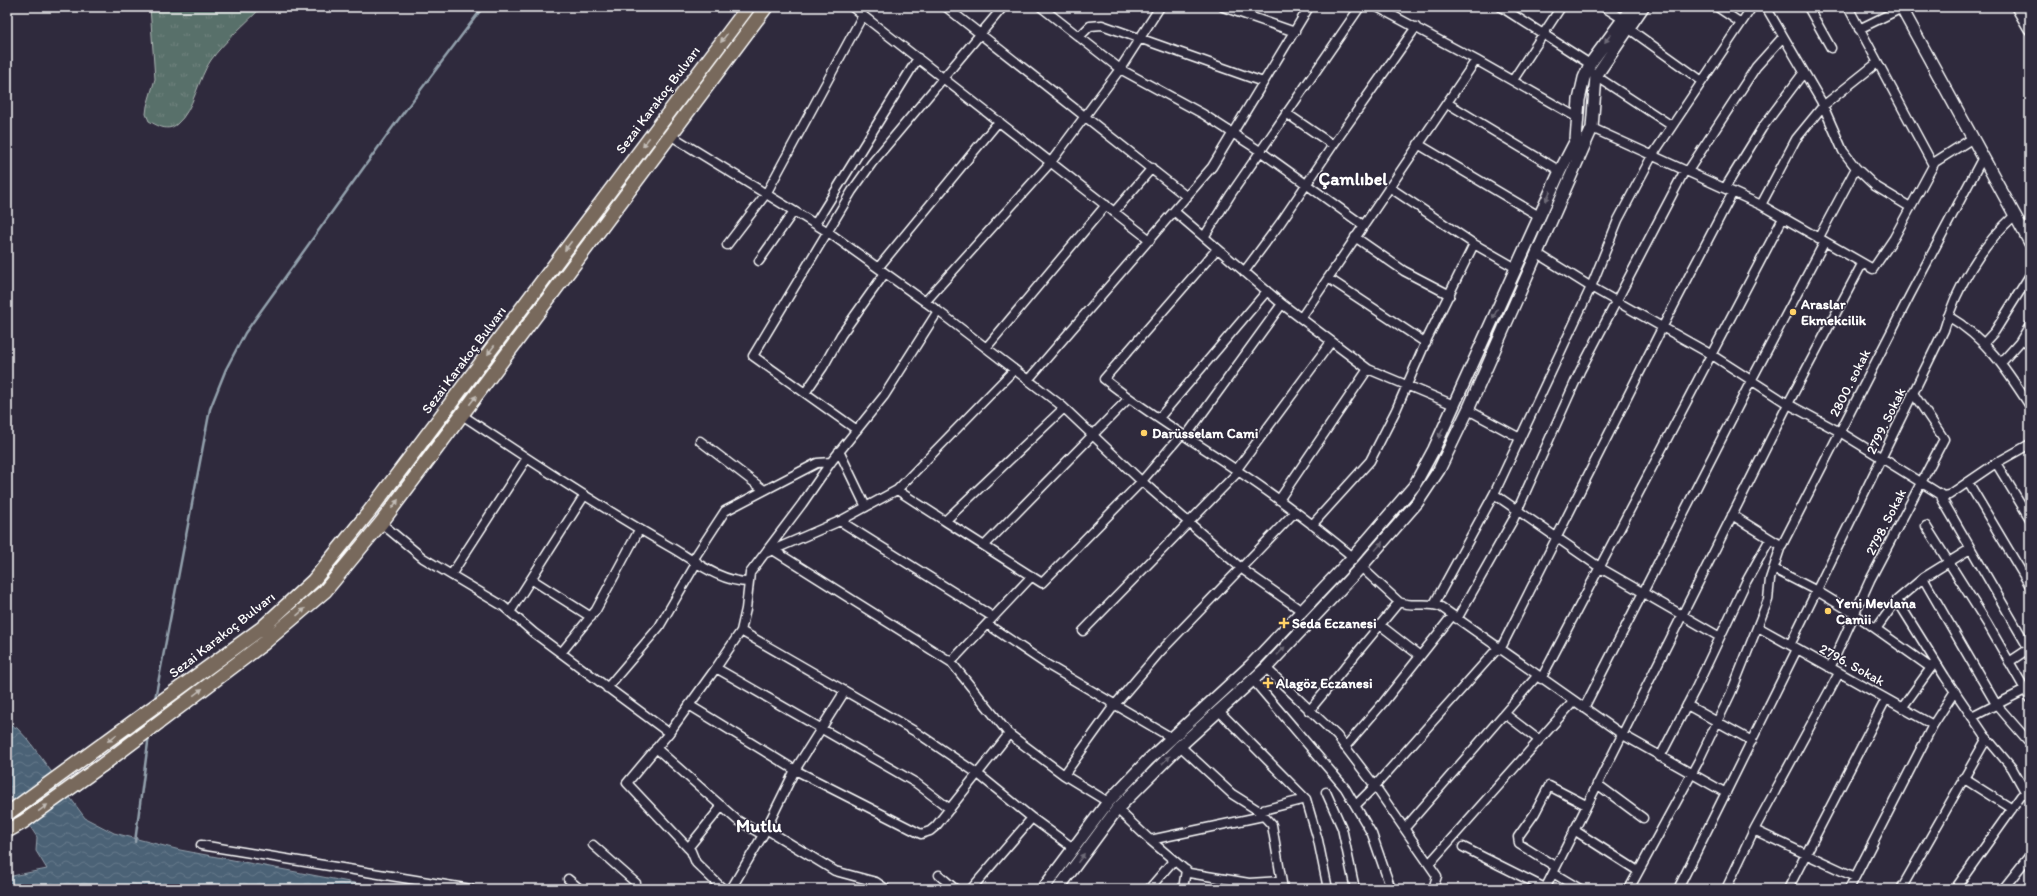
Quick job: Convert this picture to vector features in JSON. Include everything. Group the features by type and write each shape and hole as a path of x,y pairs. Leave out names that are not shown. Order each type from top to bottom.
{"main road":[{"name":"Sezai Karakoç Bulvarı","path":"7,814 262,628 318,576 370,512 748,7"},
{"path":"8,831 73,786 264,643 325,591 381,523 766,7"},
{"path":"1043,889 1108,802 1176,742 1218,710 1266,668 1361,567 1417,503 1439,470 1468,410 1538,254 1592,128 1596,76 1626,23 1632,7"},
{"path":"1058,889 1117,809 1176,742 1353,557 1414,486 1434,449 1539,216 1576,140 1578,100 1584,78 1590,64 1626,23 1643,7"},
{"path":"1902,7 2030,242"},
{"path":"2017,7 2030,29"}],"street":[{"path":"852,7 1150,240"},
{"path":"946,7 1187,197"},
{"path":"857,430 752,356 852,191 872,163 1003,7"},
{"path":"1041,7 1120,69 1203,114 1260,151 1363,225"},
{"path":"925,302 1051,162 1086,117 1120,69 1160,7"},
{"path":"1223,7 1295,32"},
{"path":"1028,380 1175,212 1212,167 1309,7"},
{"path":"1204,237 1260,151 1360,7"},
{"path":"1377,7 1513,80 1578,118"},
{"path":"1501,7 1544,33 1590,64"},
{"path":"1513,80 1561,7"},
{"path":"1604,7 1702,80"},
{"path":"1717,7 1741,23"},
{"path":"1434,604 1494,494 1591,287 1618,220 1652,156 1752,7"},
{"path":"1766,7 1823,106 1843,151 1856,168 1876,186 1910,207"},
{"path":"1808,7 1830,48"},
{"path":"1848,7 1933,165"},
{"path":"1859,28 1902,7"},
{"path":"727,245 766,194 863,15"},
{"path":"1079,37 1090,26 1098,24 1263,82"},
{"path":"1244,272 1416,27"},
{"path":"1345,747 1420,656 1455,618 1518,510 1580,371 1686,170 1756,68 1783,37"},
{"path":"815,224 918,58"},
{"path":"1301,318 1476,60"},
{"path":"1761,205 1790,146 1823,106 1877,63"},
{"path":"1356,806 1499,649 1662,328 1729,190 1762,128 1804,72"},
{"path":"1596,76 1672,126"},
{"path":"1447,102 1560,171"},
{"path":"1286,113 1333,145"},
{"path":"878,268 999,122"},
{"path":"1592,128 1761,205 1821,241 1873,269 1875,268 1933,165 1973,138"},
{"path":"670,135 828,232 938,311 1064,408 1142,481 1242,569 1302,611"},
{"path":"1418,144 1539,216"},
{"name":"2800. sokak","path":"1629,889 1691,774 1717,721 1758,627 1768,600 1770,579 1782,546 1926,264 1983,157"},
{"path":"1114,212 1152,168"},
{"path":"1584,708 1752,379 1856,168"},
{"path":"1389,187 1474,244 1516,268"},
{"path":"986,348 1106,206"},
{"path":"759,261 794,211"},
{"path":"1175,212 1282,304 1368,370 1454,406"},
{"name":"2799. Sokak","path":"1678,889 1752,741 1817,591 1944,330 1955,299 1975,262 2015,215"},
{"path":"1405,828 1539,677 1600,567 1784,218"},
{"path":"1355,237 1404,271 1450,295"},
{"path":"1312,524 1370,461 1474,244"},
{"path":"1217,249 1104,379 1129,398 1238,470 1312,524 1353,557"},
{"path":"1538,254 1662,328 1712,354 1788,404 1840,432 1941,495 1970,549 2028,649 2030,658"},
{"path":"1463,847 1545,889 1788,404 1862,264"},
{"path":"804,393 823,367 841,335 885,273"},
{"path":"1984,343 1995,331 2030,275"},
{"path":"1328,278 1426,343"},
{"path":"1159,418 1267,291"},
{"path":"897,490 1042,583 1142,481 1184,435 1282,304"},
{"path":"723,889 696,863 688,848 627,783 669,732 716,668 741,630 746,609 750,573 802,504 830,462 884,396 938,311"},
{"path":"1948,316 1967,327 1984,343 2001,363 2030,406"},
{"path":"2001,363 2022,339 2030,325"},
{"path":"2022,339 2030,345"},
{"path":"1083,631 1238,470 1332,342"},
{"path":"764,555 840,521 897,490 1014,370"},
{"path":"1279,500 1368,370"},
{"name":"2798. Sokak","path":"1830,668 1870,580 1944,440 1914,393"},
{"path":"984,546 1129,398"},
{"path":"945,521 1064,408"},
{"path":"1468,410 1520,438"},
{"path":"462,414 584,496 640,530 736,582 749,582"},
{"path":"700,441 764,490"},
{"path":"1941,495 1949,494 1996,463 2029,447"},
{"path":"839,451 866,507"},
{"path":"451,575 527,458"},
{"path":"607,688 659,627 695,561 726,511 817,463 830,462"},
{"path":"1996,463 2030,519"},
{"path":"1968,482 2030,586"},
{"path":"1494,494 1600,567 1720,637"},
{"path":"510,612 584,496"},
{"path":"1064,775 1115,704 1159,654 1295,512"},
{"path":"1732,515 1782,546"},
{"path":"840,521 993,618"},
{"path":"381,523 423,558 510,612 607,688 669,732"},
{"path":"1926,526 1987,623 2030,698"},
{"path":"561,653 596,610 640,530"},
{"path":"1660,757 1746,582 1770,539"},
{"path":"1876,629 1897,600 1923,578 1970,549"},
{"path":"773,550 951,662 1009,734 1064,775 1108,802"},
{"path":"1361,567 1399,602 1407,606 1434,604 1622,735 1726,793"},
{"path":"1774,569 1817,591 1933,665"},
{"path":"951,662 1032,576"},
{"path":"531,578 591,617"},
{"path":"1923,578 1998,705 2030,743"},
{"path":"1897,600 1933,665 1955,691 1987,738 2012,768 2028,794 2020,796 1955,889"},
{"path":"1309,711 1399,602"},
{"path":"987,624 1046,664 1115,704 1176,742 1232,794 1261,813 1272,825 1282,885 1248,883 1239,885 1189,873 1173,861 1117,809"},
{"path":"1380,625 1420,656"},
{"name":"2796. Sokak","path":"1758,627 1933,725"},
{"path":"741,630 916,732 978,774 1032,818 1073,848"},
{"path":"2009,662 2028,649"},
{"path":"1902,708 1933,665"},
{"path":"716,668 916,783 950,809"},
{"path":"1266,668 1309,711 1337,736 1375,786 1437,876 1433,889"},
{"path":"1726,889 1754,830 1839,673"},
{"path":"1253,680 1341,782 1372,834 1391,889"},
{"path":"1972,717 2025,690"},
{"path":"731,889 765,832 796,770 845,691"},
{"path":"1849,889 1933,725 1955,691"},
{"path":"1788,889 1886,699"},
{"path":"1429,864 1574,701"},
{"path":"1687,704 1752,741"},
{"path":"689,705 796,770 921,834 930,831 950,809 1009,734"},
{"path":"1218,710 1306,799 1318,840 1328,889"},
{"path":"1505,714 1538,740"},
{"path":"1901,889 1987,738"},
{"path":"656,748 737,820 765,832 835,871 876,882 886,889"},
{"path":"1963,778 2012,809"},
{"path":"1597,784 1642,818"},
{"path":"1580,889 1519,844 1518,837 1535,813 1549,786 1586,805"},
{"path":"1326,792 1342,828 1355,889"},
{"path":"1150,840 1261,813 1306,799"},
{"path":"688,848 722,806"},
{"path":"971,889 1032,818"},
{"path":"1574,830 1638,871"},
{"path":"1754,830 1855,878"},
{"path":"201,845 472,889"},
{"path":"592,846 636,883 636,889"},
{"path":"2003,889 2030,855"},
{"path":"1149,889 1173,861"},
{"path":"1183,889 1186,870"},
{"path":"939,875 955,889"},
{"path":"568,879 580,889"}],"green space":[{"path":"150,7 262,7 216,53 207,67 188,111 177,124 170,128 156,125 149,121 146,114 155,79"}],"water":[{"path":"7,724 17,728 29,741 85,818 114,833 180,850 386,889 7,889 7,877 47,869 36,851 37,837 12,799 7,779"}],"waterway":[{"path":"155,699 210,409 226,369 245,333 395,124 483,7"},
{"path":"135,842 149,735"}],"place":[{"name":"Araslar Ekmekcilik","path":"1793,312"},
{"name":"Darüsselam Cami","path":"1144,433"},
{"name":"Yeni Mevlana Camii","path":"1828,611"},
{"name":"Seda Eczanesi","path":"1284,623"},
{"name":"Alagöz Eczanesi","path":"1268,683"}],"district":[{"name":"Çamlıbel","path":"1353,179"},
{"name":"Mutlu","path":"759,826"}]}
